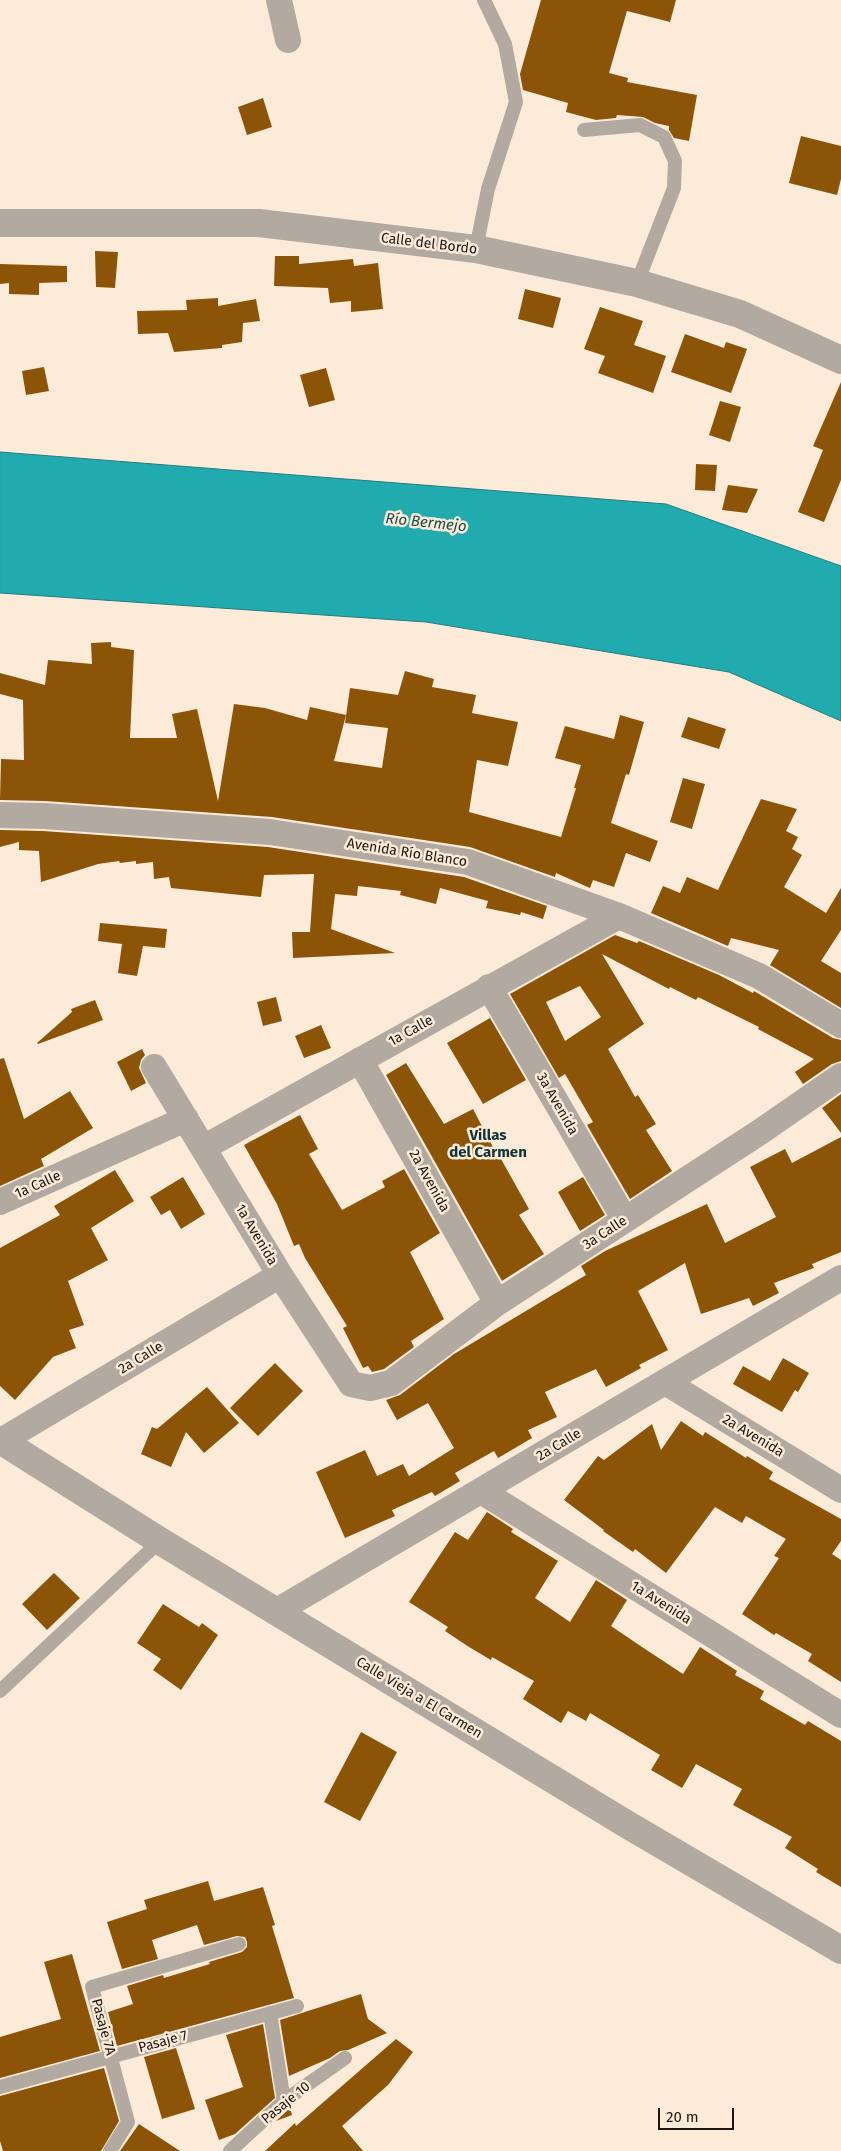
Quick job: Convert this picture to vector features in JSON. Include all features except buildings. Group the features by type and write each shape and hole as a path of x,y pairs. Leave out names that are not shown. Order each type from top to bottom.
{"street":[{"path":"278,0 288,40"},
{"name":"Calle del Bordo","path":"0,223 259,223 476,249 637,283 740,314 841,360"},
{"name":"Avenida Río Blanco","path":"0,815 44,816 270,832 468,862 619,916 760,976 841,1025"},
{"name":"1a Calle","path":"203,1148 619,916"},
{"name":"3a Avenida","path":"489,987 625,1220"},
{"name":"2a Avenida","path":"360,1060 498,1303"},
{"name":"1a Avenida","path":"154,1067 280,1275 351,1384 370,1388"},
{"name":"3a Calle","path":"370,1388 391,1382 498,1303 760,1132 841,1076"},
{"name":"1a Calle","path":"0,1202 186,1119"},
{"name":"2a Calle","path":"1,1440 280,1275"},
{"name":"2a Calle","path":"277,1611 841,1278"},
{"name":"2a Avenida","path":"665,1382 841,1490"},
{"name":"Calle Vieja a El Carmen","path":"1,1440 160,1541 628,1825 841,1950"},
{"name":"1a Avenida","path":"481,1491 841,1715"}],"lane":[{"path":"476,249 488,189 516,102 505,44 484,0"},
{"path":"584,130 640,126 664,137 675,161 674,188 637,283"},
{"path":"0,1692 160,1541"},
{"name":"Pasaje 7A","path":"110,2151 128,2122 112,2056 92,1987 239,1944"},
{"name":"Pasaje 7","path":"0,2087 296,2006"},
{"path":"270,2013 284,2102"},
{"name":"Pasaje 10","path":"230,2151 284,2102 345,2058"}],"water":[{"name":"Río Bermejo","path":"0,452 666,504 841,566 841,721 729,672 426,622 0,593"}],"district":[{"name":"Villas del Carmen","path":"488,1144"}]}
